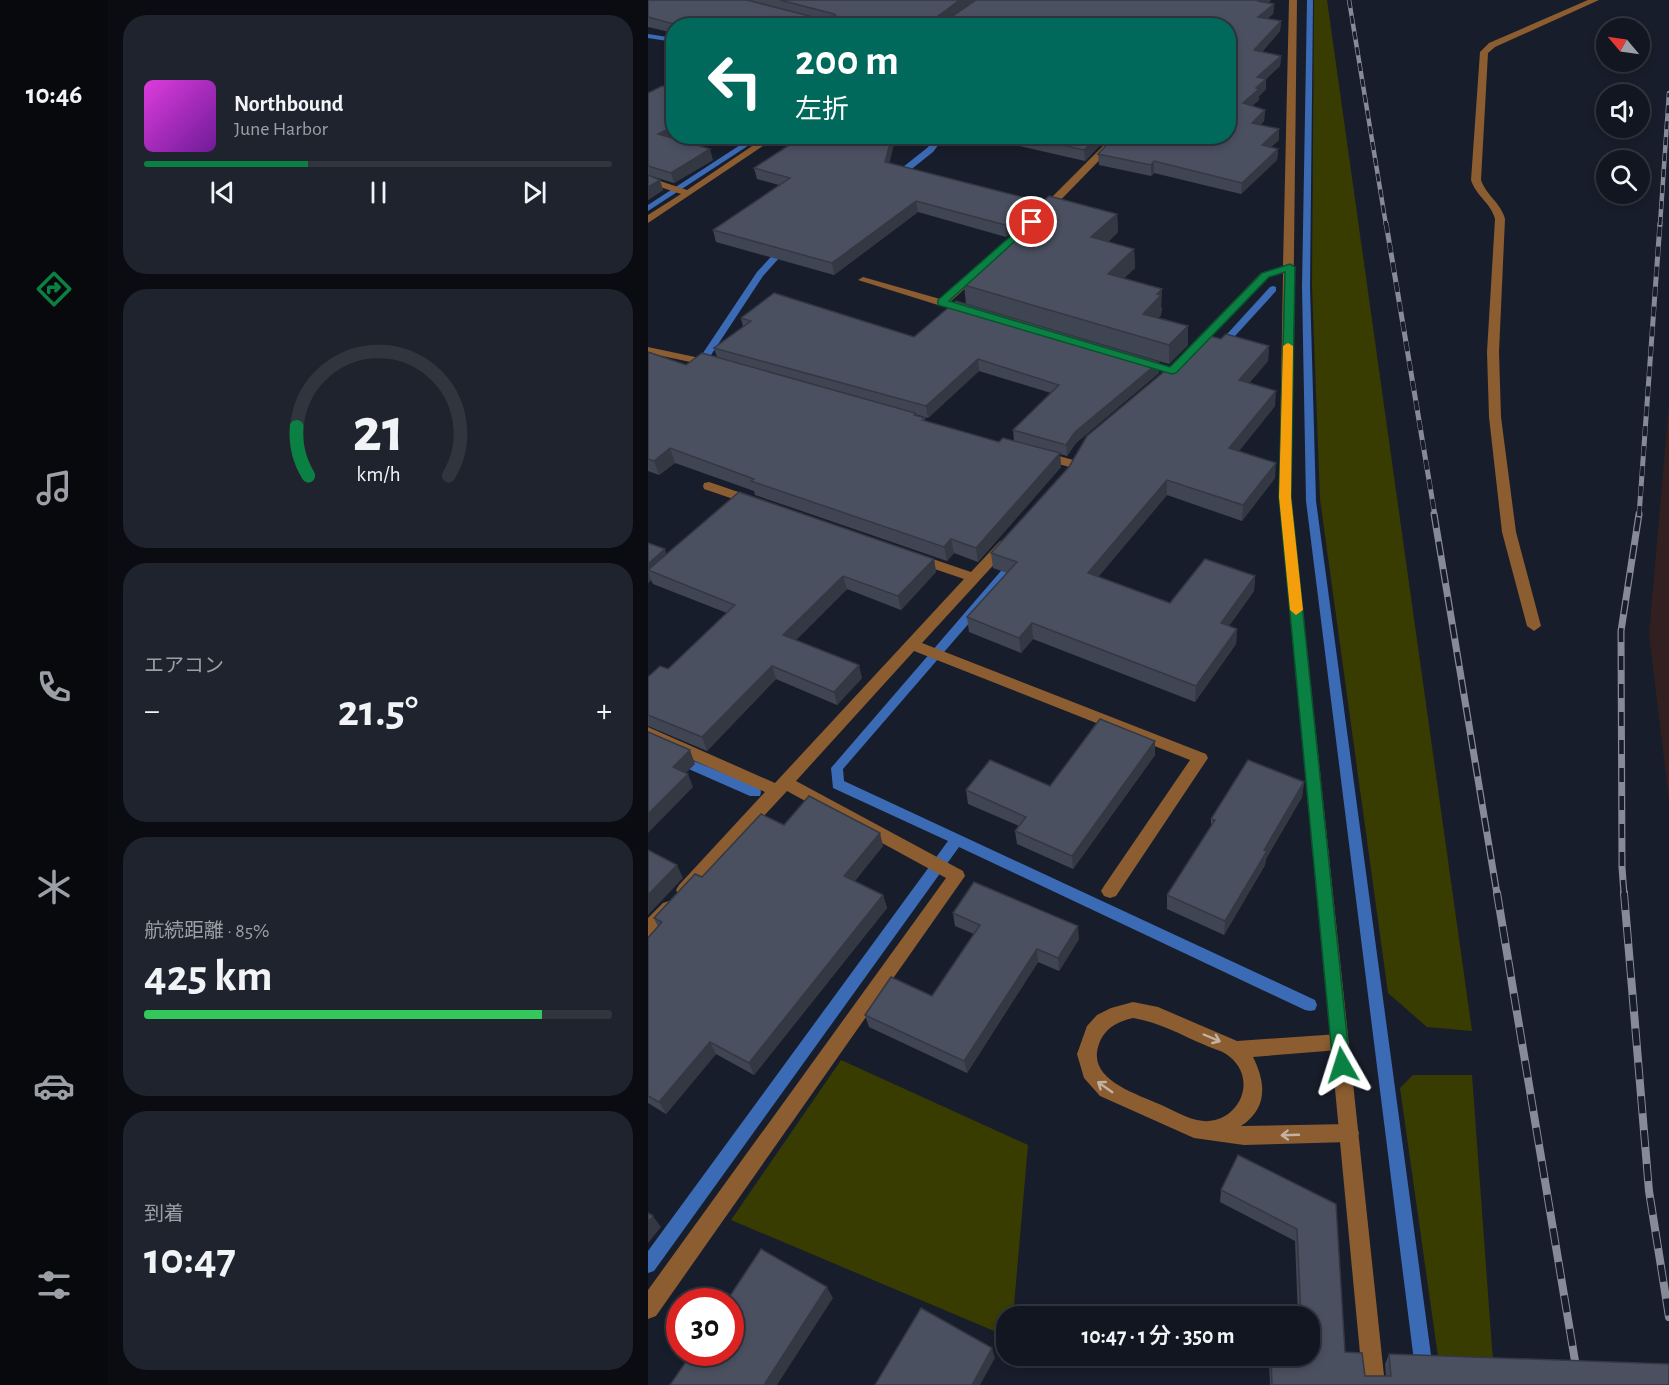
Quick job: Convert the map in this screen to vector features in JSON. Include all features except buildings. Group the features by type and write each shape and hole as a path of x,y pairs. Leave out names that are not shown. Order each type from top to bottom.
{"street":[{"path":"1293,0 1285,497 1374,1385"},
{"path":"1534,626 1509,532 1495,417 1493,351 1499,212 1477,186 1476,180 1484,52 1492,45 1595,0"},
{"path":"648,220 681,191 760,144"},
{"path":"942,303 1026,228 1111,144"},
{"path":"648,180 681,191"},
{"path":"1128,358 1176,366 1265,275 1290,267"},
{"path":"863,280 986,315"},
{"path":"648,350 694,358 729,368"},
{"path":"1027,451 1075,460 1063,478"},
{"path":"709,486 764,506"},
{"path":"648,930 782,787 920,648 975,578 1012,537"},
{"path":"897,552 975,578"},
{"path":"920,648 1200,758 1110,891"},
{"path":"648,733 782,787 957,876 648,1308"},
{"path":"1212,1130 1227,1126 1241,1117 1251,1105 1255,1090 1253,1075 1247,1061 1236,1050 1143,1010 1125,1011 1104,1021 1094,1032 1086,1053 1091,1072 1107,1090 1194,1129 1244,1136 1349,1133"},
{"path":"1236,1050 1339,1042"}],"shaded area":[{"path":"1314,0 1327,0 1472,1031 1427,1027 1388,993 1320,499 1312,286"},
{"path":"1669,404 1669,800 1649,634"},
{"path":"841,1060 1028,1145 1014,1306 996,1306 996,1332 731,1220"},
{"path":"1413,1075 1472,1075 1496,1385 1442,1385 1400,1088"}],"waterway":[{"path":"1310,0 1306,287 1311,501 1426,1385"},
{"path":"648,36 666,39"},
{"path":"648,209 748,144"},
{"path":"896,177 935,144"},
{"path":"708,353 760,274 785,247"},
{"path":"1221,346 1273,289"},
{"path":"957,840 838,784 837,768 1017,560"},
{"path":"679,760 755,792"},
{"path":"648,1265 957,840"},
{"path":"957,840 1310,1005"}],"railway":[{"path":"1349,0 1386,225"},
{"path":"1660,225 1669,93"},
{"path":"1386,223 1435,516"},
{"path":"1639,516 1660,223"},
{"path":"1434,514 1497,894"},
{"path":"1624,894 1621,631 1639,514"},
{"path":"1497,893 1579,1385"},
{"path":"1624,893 1649,1191 1669,1317"}],"slow traffic":[{"path":"1288,346 1285,497 1296,610"}],"route":[{"path":"1032,222 942,303 1172,370 1265,275 1290,267 1285,497 1342,1065"}]}
